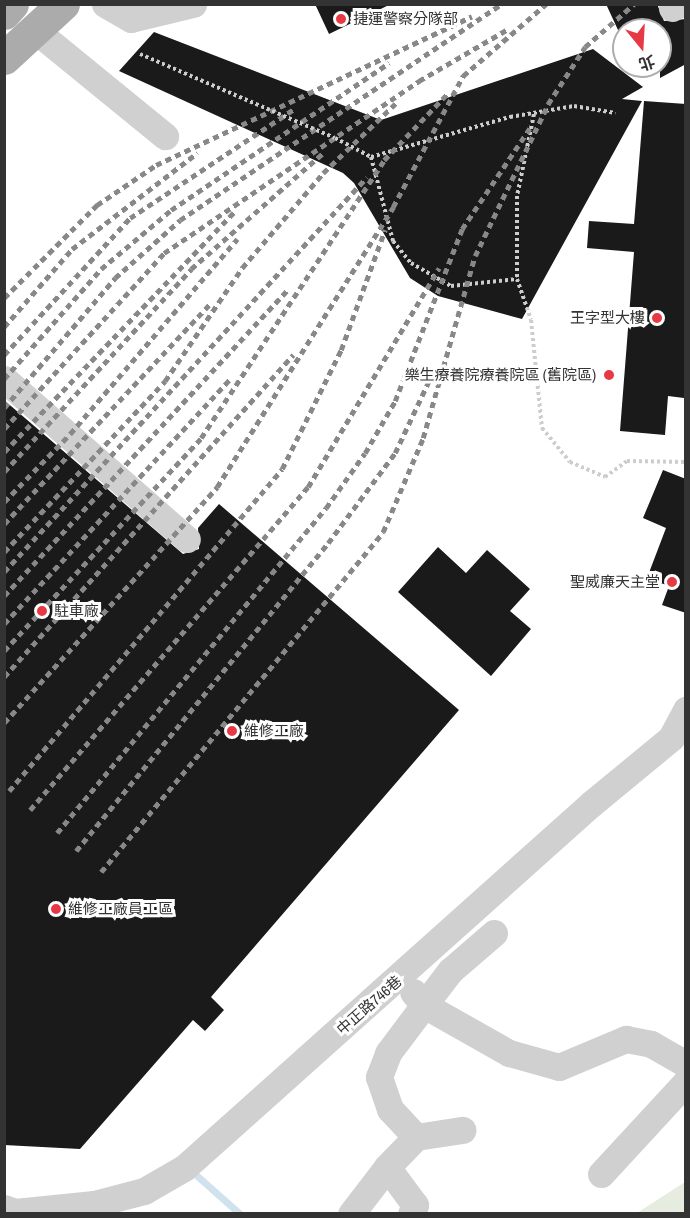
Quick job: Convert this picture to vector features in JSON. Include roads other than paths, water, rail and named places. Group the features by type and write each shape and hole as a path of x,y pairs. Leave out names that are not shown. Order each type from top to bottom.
{"main road":[{"path":"4,13 12,4"},
{"path":"4,58 63,4"}],"lane":[{"path":"105,4 131,19 193,4"},
{"path":"35,30 165,136"},
{"path":"4,379 187,539"},
{"name":"中正路746巷","path":"4,1208 15,1212 94,1204 144,1191 184,1168 401,978 591,804 671,738 686,710"},
{"path":"416,1137 390,1109 379,1077 388,1053 450,971 494,933"},
{"path":"401,978 424,1005 508,1053 559,1067 626,1039 651,1044 686,1064"},
{"path":"601,1174 686,1082"},
{"path":"351,1214 387,1167 416,1137 462,1130"},
{"path":"387,1167 416,1205 411,1214"}],"waterway":[{"path":"195,1174 240,1214"}],"railway":[{"path":"4,408 115,278 180,220 501,4"},
{"path":"4,723 217,487 393,207 463,76 546,4"},
{"path":"101,872 383,532 423,438 475,256 548,104 585,47 634,4"},
{"path":"4,298 97,205 156,165 472,16"},
{"path":"4,429 164,253 419,81 508,29"},
{"path":"4,379 101,269 171,210 389,63"},
{"path":"4,651 201,438 384,160 447,94"},
{"path":"4,552 165,381 242,268 323,173 396,103"},
{"path":"4,355 130,218 294,109"},
{"path":"57,833 326,508 365,453 395,401 462,229 532,125"},
{"path":"4,472 191,269 324,152"},
{"path":"4,327 72,249 197,153"},
{"path":"4,572 367,177"},
{"path":"4,452 235,211"},
{"path":"9,791 282,469 341,350 385,230"},
{"path":"4,502 70,434 237,239"},
{"path":"30,810 308,487 439,268"},
{"path":"4,596 287,290"},
{"path":"4,524 210,304"},
{"path":"4,677 293,355"},
{"path":"76,851 328,543 395,453 435,368"},
{"path":"4,624 229,380"}],"place":[{"name":"捷運警察分隊部","path":"341,19"},
{"name":"王字型大樓","path":"657,318"},
{"name":"樂生療養院療養院區 (舊院區)","path":"609,375"},
{"name":"聖威廉天主堂","path":"672,582"},
{"name":"駐車廠","path":"42,611"},
{"name":"維修工廠","path":"232,731"},
{"name":"維修工廠員工區","path":"56,909"}]}
